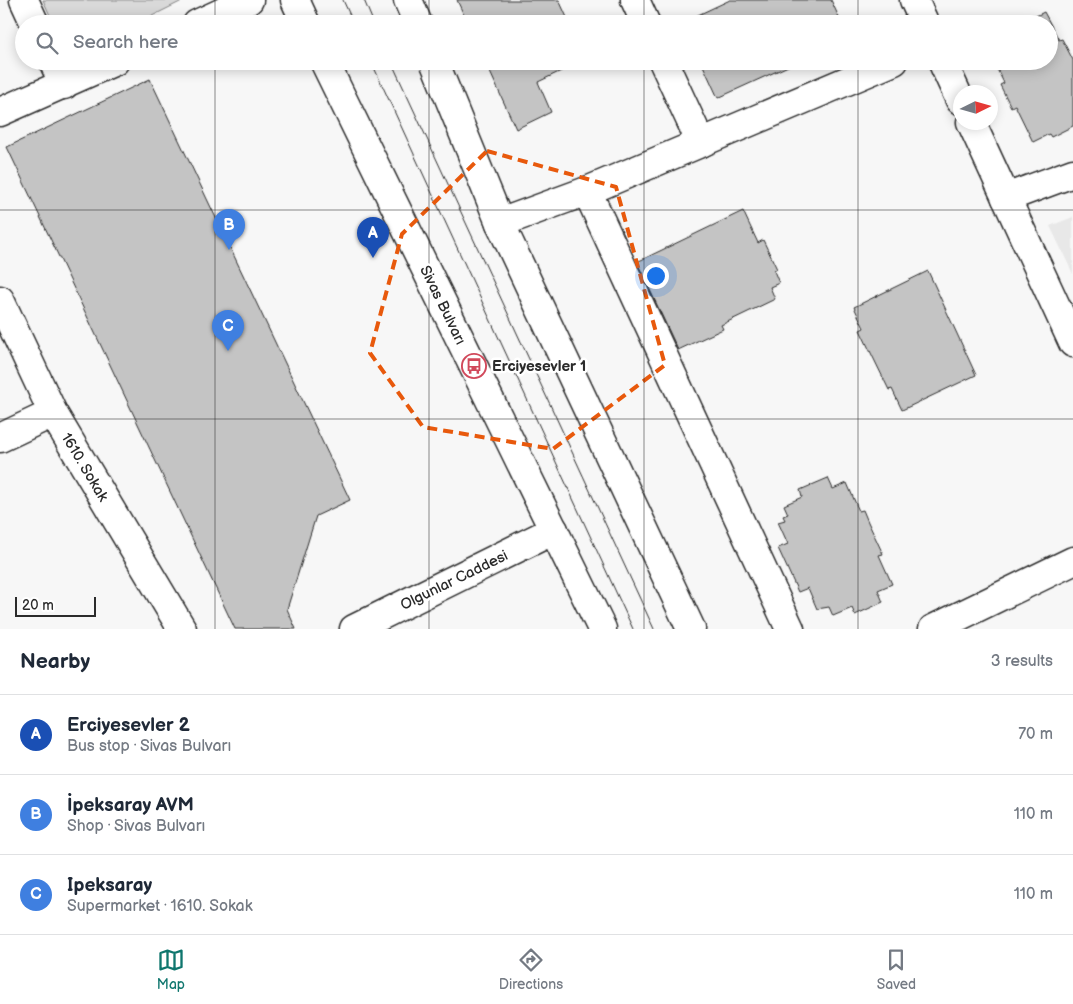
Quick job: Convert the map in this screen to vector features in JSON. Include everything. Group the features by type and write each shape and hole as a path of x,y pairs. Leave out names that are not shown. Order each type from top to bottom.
{"main road":[{"path":"24,0 31,15"},
{"path":"216,15 249,0"},
{"path":"295,0 302,15"},
{"path":"408,0 414,15"},
{"path":"914,0 921,15"},
{"path":"0,112 58,73 72,70"},
{"name":"Sivas Bulvarı","path":"328,70 602,629"},
{"path":"438,70 500,223 691,629"},
{"path":"667,70 701,143"},
{"path":"500,223 587,192 873,70"},
{"path":"946,70 953,85"},
{"path":"975,130 1073,343"},
{"path":"1006,198 1073,173"},
{"path":"587,192 790,629"},
{"name":"1610. Sokak","path":"0,300 53,413 182,629"},
{"path":"0,438 53,413"},
{"name":"Olgunlar Caddesi","path":"354,629 554,530"},
{"path":"932,629 1073,561"}],"highlighted area":[{"path":"487,151 616,187 665,365 553,449 423,427 370,353 402,234"}],"shaded area":[{"path":"43,0 184,0 154,15 50,15"},
{"path":"1073,217 1073,274 1050,226"}],"building":[{"path":"457,0 559,0 566,15 464,15"},
{"path":"730,0 831,0 838,15 698,15"},
{"path":"1058,38 1059,40 1062,39 1073,60 1073,126 1051,137 1049,134 1033,142 1015,105 1011,107 1000,85 1004,83 998,70 1058,70"},
{"path":"489,70 563,70 538,82 551,112 516,129"},
{"path":"705,70 779,70 718,98"},
{"path":"150,79 350,500 316,516 287,609 296,629 235,629 7,147"},
{"path":"743,211 758,243 763,240 777,269 774,271 779,283 770,287 775,299 721,325 723,329 678,350 637,262"},
{"path":"928,271 976,375 902,410 892,389 889,390 860,330 864,328 854,307"},
{"path":"828,478 833,489 847,483 859,511 863,510 883,554 879,555 892,584 878,590 883,602 855,615 852,608 833,616 829,607 817,609 808,588 798,592 778,548 788,544 778,522 785,520 783,516 788,514 784,505 802,497 800,490"}],"tram line":[{"path":"343,0 350,15"},
{"path":"364,0 370,15"},
{"path":"375,70 633,629"},
{"path":"395,70 654,629"}],"place":[{"name":"İpeksaray AVM","path":"229,250"},
{"name":"Erciyesevler 2","path":"373,258"},
{"name":"Ipeksaray","path":"228,351"},
{"name":"Erciyesevler 1","path":"474,366"}]}
